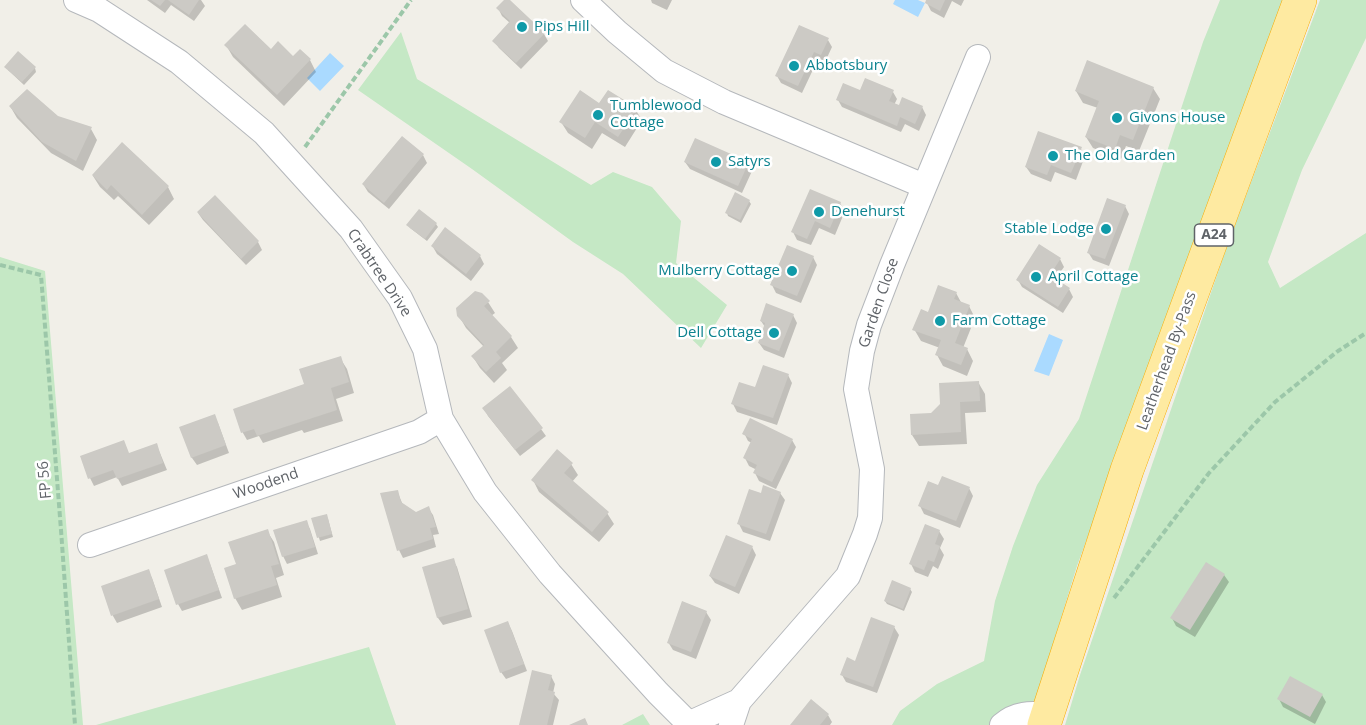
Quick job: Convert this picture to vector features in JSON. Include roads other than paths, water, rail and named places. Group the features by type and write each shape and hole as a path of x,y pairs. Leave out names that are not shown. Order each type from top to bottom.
{"highway":[{"name":"Leatherhead By-Pass","path":"1046,720 1127,470 1300,0"}],"street":[{"name":"Crabtree Drive","path":"76,0 99,10 179,62 264,133 351,230 400,298 425,348 441,419 485,492 550,574 657,693 689,724"},
{"path":"583,0 664,71 724,102 924,186"},
{"name":"Garden Close","path":"689,724 739,700 848,576 870,518 872,469 856,389 862,351 869,325 978,57"},
{"name":"Woodend","path":"90,545 419,432 441,419"},
{"name":"Garden Close","path":"731,725 739,700"},
{"path":"1002,725 1027,713 1046,720"}],"water":[{"path":"895,0 918,0 925,3 918,17 893,4"},
{"path":"330,53 344,66 320,91 307,78"},
{"path":"1049,334 1063,340 1049,376 1034,371"}],"place":[{"name":"Pips Hill","path":"522,27"},
{"name":"Abbotsbury","path":"794,66"},
{"name":"Tumblewood Cottage","path":"598,115"},
{"name":"Givons House","path":"1117,118"},
{"name":"The Old Garden","path":"1053,156"},
{"name":"Satyrs","path":"716,162"},
{"name":"Denehurst","path":"819,212"},
{"name":"Stable Lodge","path":"1106,229"},
{"name":"Mulberry Cottage","path":"792,271"},
{"name":"April Cottage","path":"1036,277"},
{"name":"Farm Cottage","path":"940,321"},
{"name":"Dell Cottage","path":"774,333"}]}
